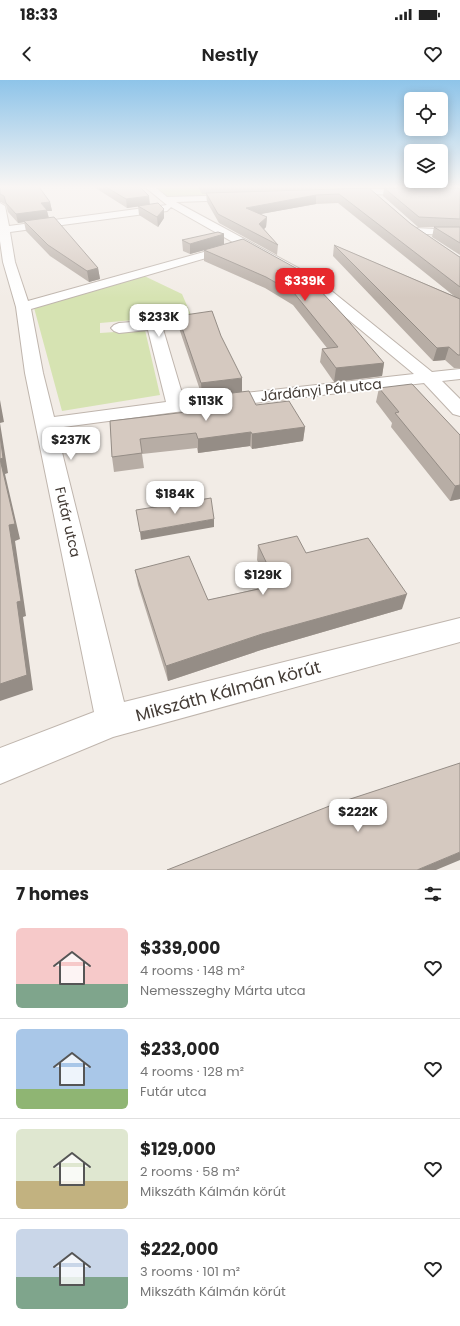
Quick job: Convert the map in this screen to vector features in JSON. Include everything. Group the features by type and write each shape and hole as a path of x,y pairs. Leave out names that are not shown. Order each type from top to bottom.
{"street":[{"name":"Futár utca","path":"3,224 9,262 23,307 34,373 112,722"},
{"path":"4,230 42,224"},
{"path":"208,224 308,279 429,378 460,410"},
{"path":"406,224 434,245"},
{"path":"414,231 460,232"},
{"path":"23,307 244,244"},
{"path":"119,328 197,321"},
{"path":"154,325 176,406"},
{"name":"Járdányi Pál utca","path":"46,424 176,406 460,374"},
{"name":"Mikszáth Kálmán körút","path":"0,766 112,722 460,630"}],"green space":[{"path":"138,273 182,294 191,315 100,323 100,333 145,330 160,395 62,411 33,304"}],"building":[{"path":"27,224 60,224 98,268 87,271 48,245"},
{"path":"237,224 259,224 278,245"},
{"path":"378,224 411,224 460,257 460,287"},
{"path":"434,227 460,227 460,243"},
{"path":"218,232 224,234 190,244 182,240"},
{"path":"243,239 303,272 345,317 384,363 336,368 322,349 338,347 294,293 266,277 204,250"},
{"path":"334,245 460,299 460,355 449,347 437,348"},
{"path":"212,311 221,336 242,378 201,383 178,316"},
{"path":"412,384 460,435 460,485 455,486 395,413 399,412 379,388"},
{"path":"249,391 256,405 289,401 305,427 198,439 196,433 140,439 142,453 112,457 110,421 212,409 207,396"},
{"path":"0,435 3,458 0,459"},
{"path":"0,459 15,524 9,525 21,601 17,602 27,675 0,684"},
{"path":"211,498 214,519 140,532 136,510"},
{"path":"297,536 306,553 368,538 407,594 262,634 166,666 135,570 189,556 208,600 277,585 258,545"},
{"path":"460,763 460,852 417,870 167,870 332,805"}]}
